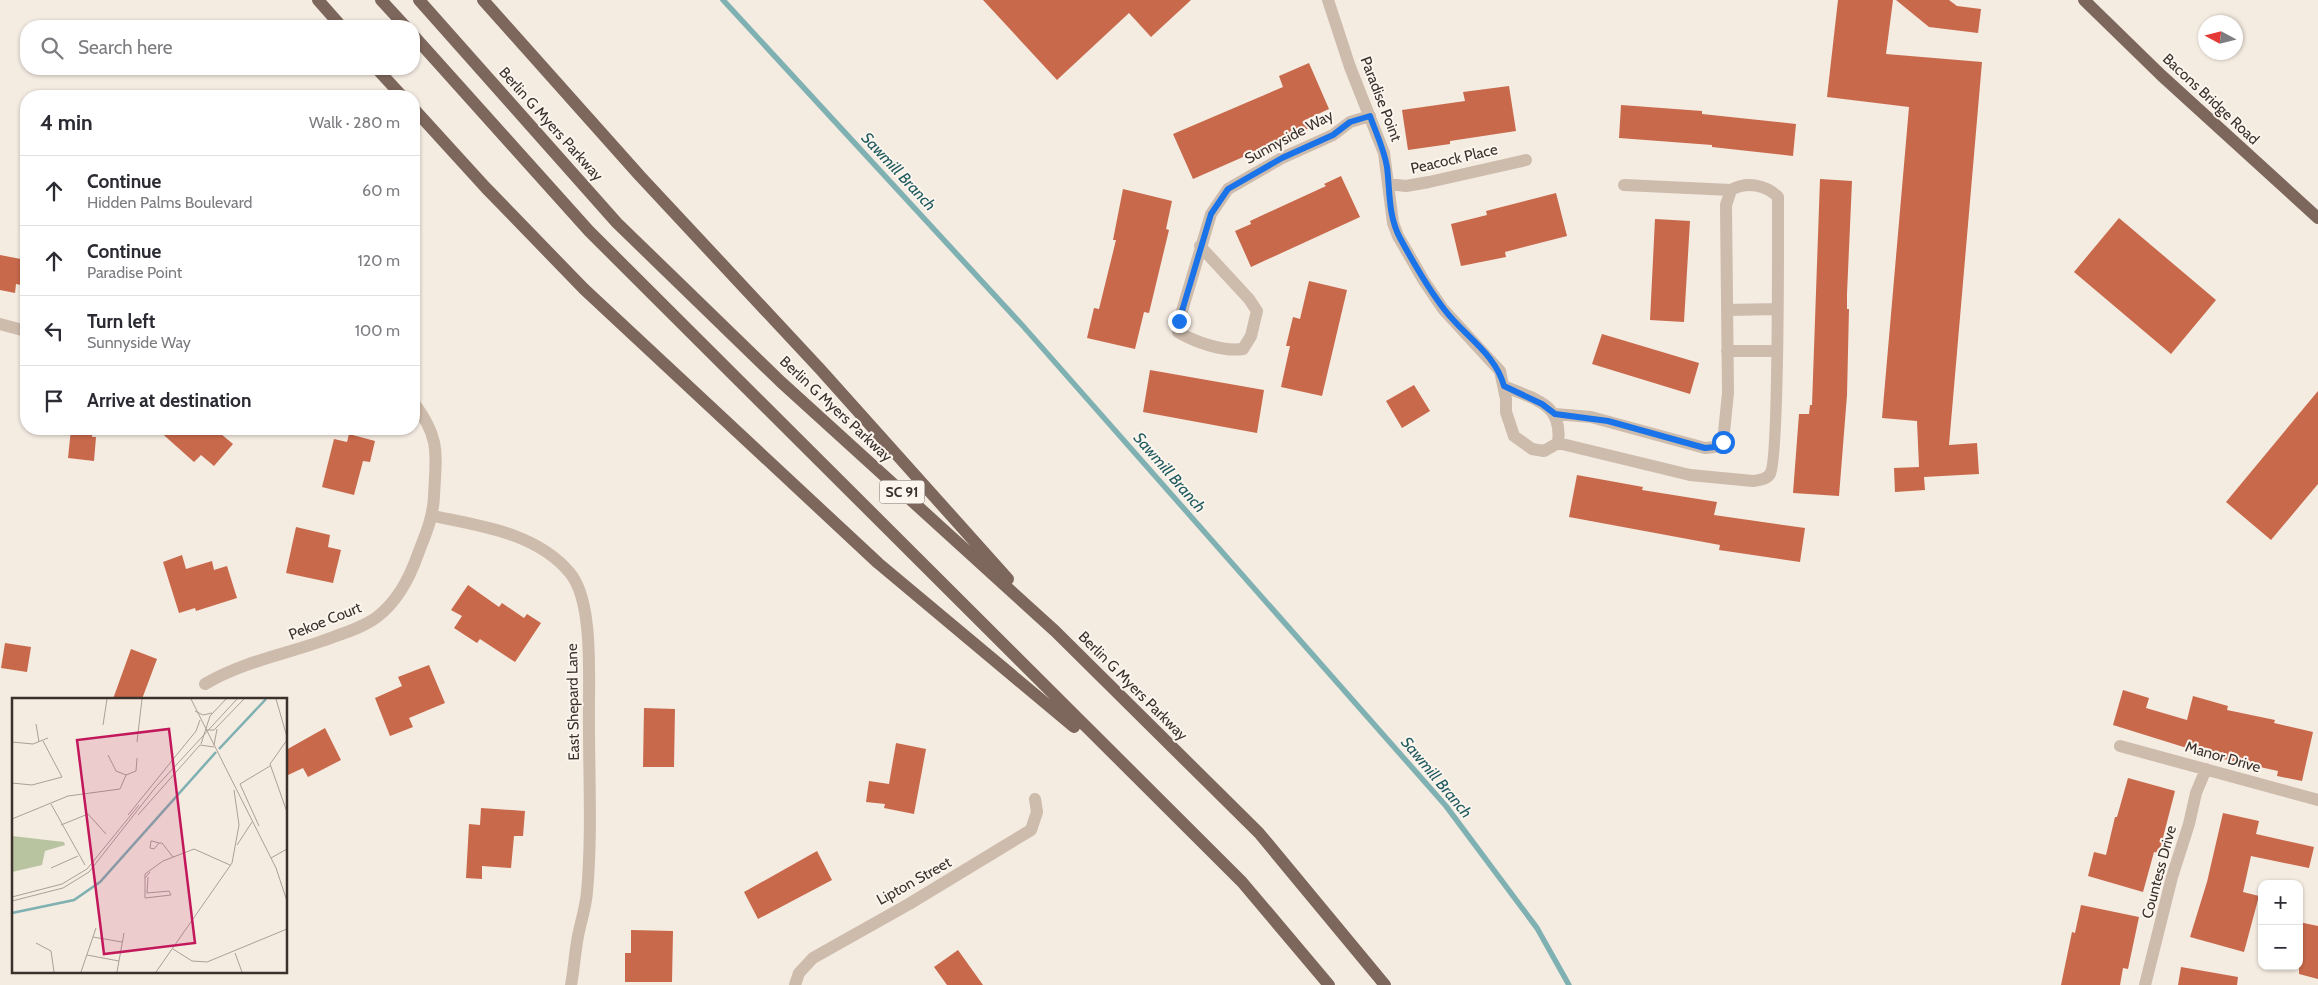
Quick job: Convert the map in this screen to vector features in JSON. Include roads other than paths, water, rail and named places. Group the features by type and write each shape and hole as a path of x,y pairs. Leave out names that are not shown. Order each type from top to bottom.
{"main road":[{"path":"318,0 336,20"},
{"path":"381,0 399,20"},
{"name":"Berlin G Myers Parkway","path":"419,0 617,223 781,382 1055,631 1258,833 1385,985"},
{"path":"483,0 640,176 820,369 1055,631"},
{"name":"Bacons Bridge Road","path":"2084,0 2179,93 2318,218"},
{"name":"SC 91","path":"420,43 589,231 1242,882 1329,985"},
{"path":"383,75 396,90"},
{"path":"420,116 486,188 584,289 878,562 1139,781"}],"street":[{"name":"Paradise Point","path":"1328,0 1350,67 1384,153 1394,223 1398,236 1443,309 1500,371 1504,386 1506,412 1514,436 1532,449 1544,451 1558,443"},
{"name":"Sunnyside Way","path":"1200,246 1249,299 1257,311 1251,336 1243,349 1232,351 1187,338 1178,332 1179,321 1200,246 1211,214 1228,189 1282,158 1333,135 1350,122 1370,116"},
{"name":"Peacock Place","path":"1388,184 1406,186 1526,160"},
{"path":"1555,414 1559,430 1558,443 1690,476 1734,481 1763,480 1771,474 1773,466 1776,351 1778,197 1771,190 1758,186 1739,186 1731,190 1624,185"},
{"path":"1504,386 1542,404 1555,414 1591,417 1705,448 1715,447 1723,442 1726,434 1726,205 1731,190"},
{"path":"1727,310 1777,309"},
{"path":"0,324 20,329"},
{"path":"1727,351 1776,351"},
{"name":"Pekoe Court","path":"205,684 217,677 267,658 286,654 360,627 378,616 404,586 433,516 437,462 436,446 431,429 420,412"},
{"name":"East Shepard Lane","path":"433,516 490,528 534,544 556,557 572,575 582,600 588,638 591,795 590,848 587,894 571,985"},
{"name":"Manor Drive","path":"2120,746 2318,800"},
{"name":"Countess Drive","path":"2145,985 2196,793 2206,769"},
{"name":"Lipton Street","path":"795,985 799,973 813,958 918,899 1031,830 1038,812 1035,799"}],"waterway":[{"name":"Sawmill Branch","path":"723,0 1023,326 1446,806 1537,928 1569,985"}]}
